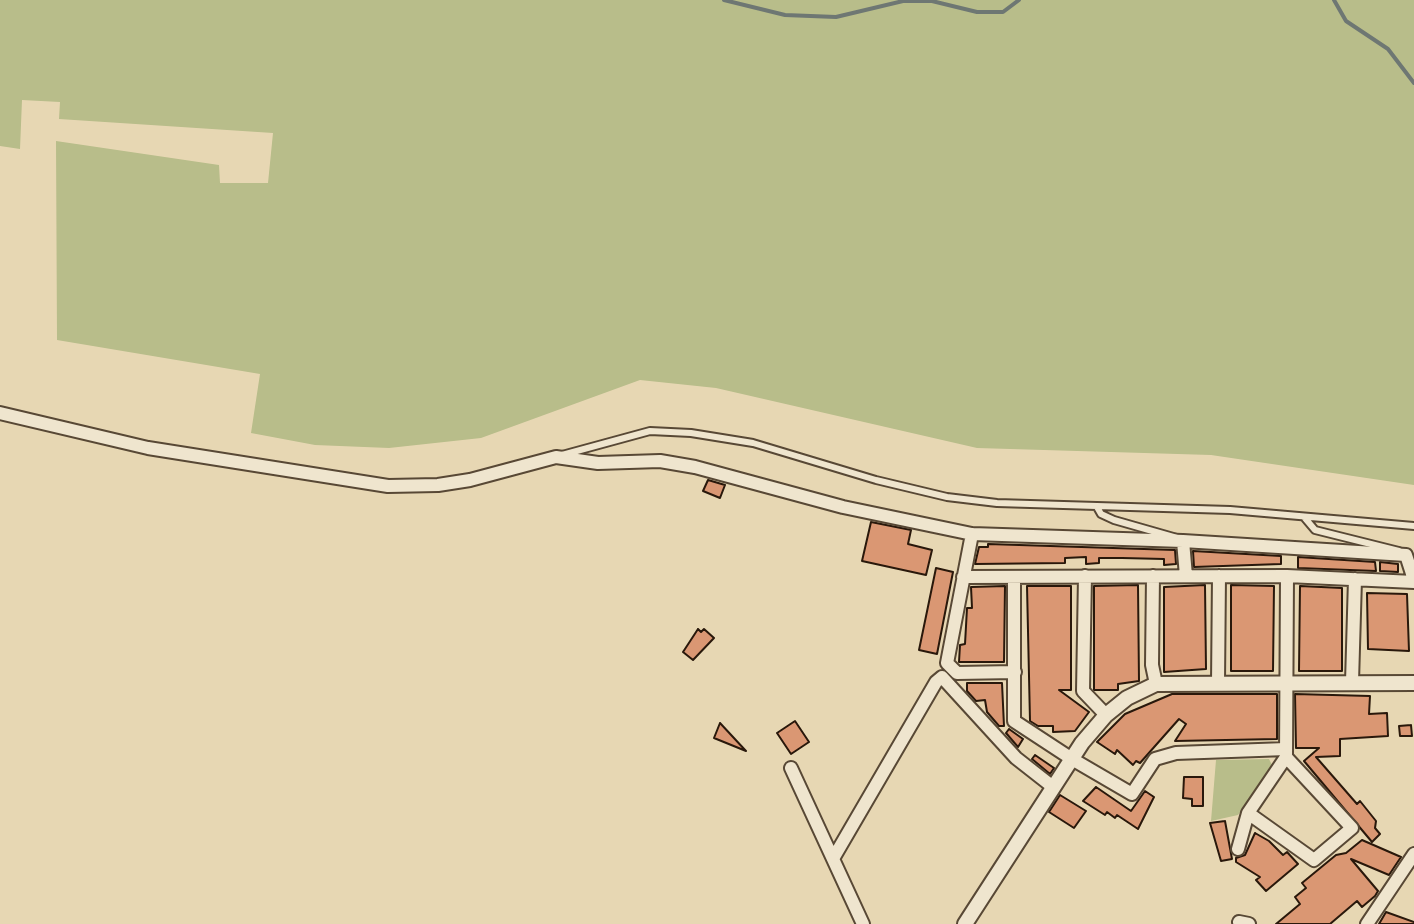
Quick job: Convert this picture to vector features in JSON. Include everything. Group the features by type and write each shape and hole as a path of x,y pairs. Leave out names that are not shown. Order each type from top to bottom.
{"street":[{"path":"1,413 148,448 388,486 438,485 470,480 556,457 598,463 660,461 695,467 843,507 972,534 1183,541 1406,555 1414,581 1287,576 963,577"},
{"path":"834,857 936,682 942,677 972,534"},
{"path":"1183,541 1186,576"},
{"path":"1085,576 1083,691 1106,715"},
{"path":"1153,576 1156,684"},
{"path":"1218,683 1219,576"},
{"path":"1238,849 1248,813 1286,753 1287,576"},
{"path":"1014,577 1014,721 1132,794 1155,759 1176,753 1286,753 1352,828 1314,860 1248,813"},
{"path":"1352,682 1355,579"},
{"path":"947,663 957,673 1015,672"},
{"path":"942,677 1016,758 1053,787"},
{"path":"965,924 1072,759 1106,715 1127,698 1156,684 1414,683"},
{"path":"791,768 863,924"},
{"path":"1367,924 1414,854"}],"lane":[{"path":"556,457 650,431 691,433 753,443 876,480 947,497 1097,507 1230,510 1414,526"},
{"path":"1097,507 1101,514 1114,520 1170,534 1183,541"},
{"path":"1303,516 1315,530 1388,546 1406,555"}],"green space":[{"path":"0,0 1414,0 1414,485 1211,455 977,448 716,388 640,380 481,438 389,448 315,445 251,433 260,374 57,340 56,141 219,165 220,183 268,183 273,133 59,119 60,102 22,100 20,149 0,146"},
{"path":"1269,759 1273,767 1238,815 1211,821 1216,760"}],"building":[{"path":"708,480 725,485 720,498 703,491"},
{"path":"871,522 911,530 908,544 932,550 926,575 862,561"},
{"path":"988,544 1175,550 1176,564 1164,565 1164,559 1099,558 1099,563 1086,564 1086,557 1065,558 1065,563 975,564 979,547 988,547"},
{"path":"1193,551 1281,556 1281,564 1194,567"},
{"path":"1298,557 1375,562 1376,571 1298,568"},
{"path":"1380,562 1398,564 1398,572 1380,571"},
{"path":"936,568 953,572 937,654 919,650"},
{"path":"1138,585 1139,681 1118,684 1118,690 1094,690 1094,586"},
{"path":"1205,585 1206,669 1164,672 1164,587"},
{"path":"1231,585 1274,586 1273,671 1231,671"},
{"path":"1005,586 1004,662 959,662 960,645 965,644 967,608 972,608 971,587"},
{"path":"1027,586 1071,586 1071,690 1059,690 1089,712 1075,731 1053,732 1053,726 1038,726 1030,721"},
{"path":"1300,586 1342,588 1342,671 1299,671"},
{"path":"1367,593 1407,594 1409,651 1368,649"},
{"path":"698,629 701,632 704,629 714,638 693,660 683,652"},
{"path":"967,683 1002,683 1004,726 999,726 987,712 985,700 976,701 967,691"},
{"path":"1172,694 1277,694 1277,739 1175,741 1186,724 1179,719 1140,763 1136,761 1133,765 1117,750 1115,754 1097,742 1125,714"},
{"path":"1295,694 1370,696 1369,714 1387,713 1388,736 1340,739 1340,756 1316,757 1376,821 1375,828 1380,834 1372,842 1304,761 1319,748 1296,748"},
{"path":"795,721 809,742 791,754 777,733"},
{"path":"720,723 746,751 714,738"},
{"path":"1411,725 1412,736 1400,736 1399,726"},
{"path":"1009,729 1023,739 1018,747 1006,733"},
{"path":"1035,755 1054,768 1050,774 1032,759"},
{"path":"1184,777 1203,777 1203,806 1192,806 1192,799 1183,798"},
{"path":"1096,787 1131,811 1145,791 1154,797 1138,829 1117,815 1115,818 1107,812 1105,815 1083,801"},
{"path":"1060,795 1086,811 1074,828 1049,812"},
{"path":"1225,821 1232,859 1221,861 1210,823"},
{"path":"1255,833 1283,855 1287,852 1298,864 1266,891 1256,880 1260,877 1236,862 1236,858 1245,855"},
{"path":"1362,840 1401,857 1389,875 1351,859 1378,891 1375,896 1362,907 1357,901 1330,924 1276,924 1300,904 1295,897 1306,888 1302,883 1336,855 1346,853"},
{"path":"1386,912 1414,922 1414,924 1379,924"}],"waterway":[{"path":"724,0 785,15 836,17 903,1 932,1 977,12 1003,12 1019,0"},
{"path":"1334,0 1346,21 1388,49 1414,83"}]}
